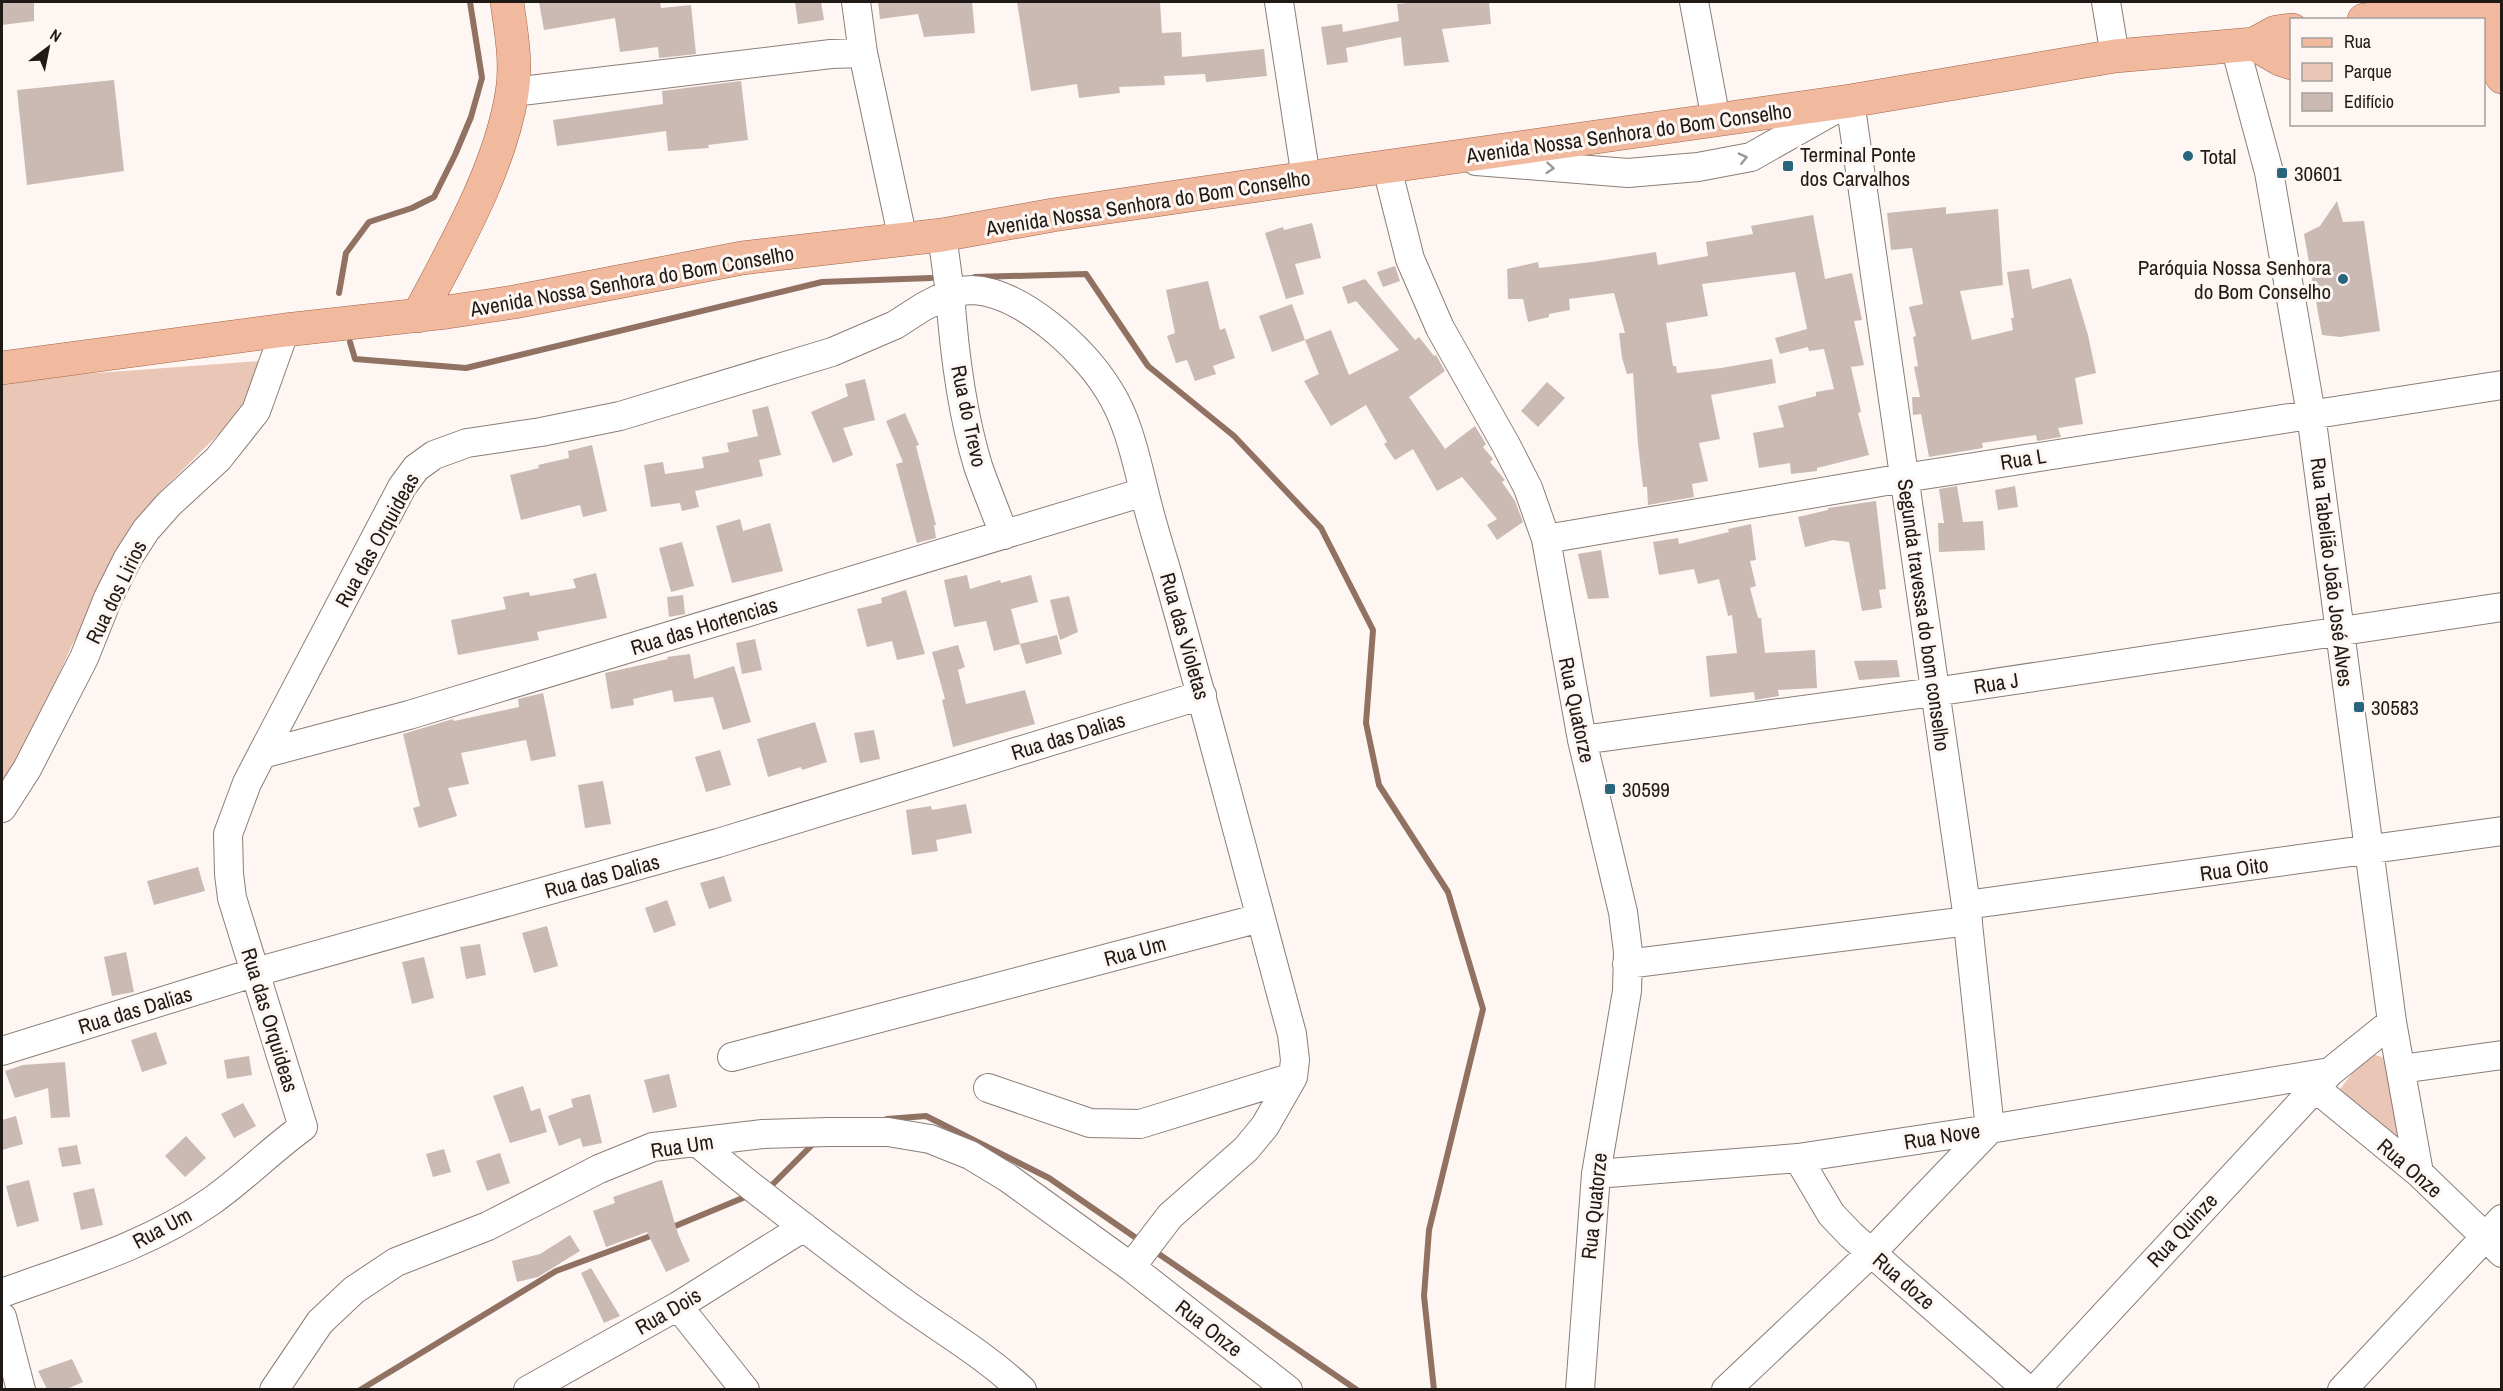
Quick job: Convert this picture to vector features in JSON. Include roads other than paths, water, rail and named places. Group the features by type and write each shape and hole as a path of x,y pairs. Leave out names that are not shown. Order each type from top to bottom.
{"main road":[{"path":"418,316 487,174 502,134 513,92 513,47 507,2"},
{"path":"2378,18 2489,2"},
{"path":"2502,15 2495,24 2492,43 2493,60 2502,77"},
{"name":"Avenida Nossa Senhora do Bom Conselho","path":"2,368 514,302 742,258 942,235 1053,215 1851,101 2115,56 2245,45 2276,32 2290,30"},
{"path":"2245,45 2290,62"},
{"path":"2485,92 2502,91"}],"street":[{"path":"856,2 863,53 903,240"},
{"path":"1279,2 1306,178"},
{"path":"1694,2 1716,120"},
{"path":"2106,2 2115,56"},
{"name":"Rua Tabelião João José Alves","path":"2245,45 2311,414 2392,1022 2419,1173"},
{"path":"513,92 831,54 863,53"},
{"path":"1450,159 1628,173 1698,167 1751,157 1851,101"},
{"name":"Segunda travessa do bom conselho","path":"1851,101 1967,913 1990,1129"},
{"name":"Rua Quatorze","path":"1387,168 1410,259 1440,328 1524,480 1546,539 1582,740 1623,912 1627,991 1596,1174 1580,1389"},
{"path":"942,235 950,293"},
{"name":"Rua das Violetas","path":"950,293 972,290 997,295 1027,310 1060,334 1088,361 1108,389 1124,419 1136,453 1144,492 1202,695 1292,1034 1295,1060 1293,1077"},
{"name":"Rua do Trevo","path":"950,293 956,353 968,426 978,466 1004,535"},
{"name":"Rua das Orquideas","path":"303,1127 232,898 228,834 247,783 402,487 416,468 434,455 467,443 541,432 620,416 832,352 895,326 922,306 950,293"},
{"name":"Rua dos Lirios","path":"2,808 27,768 84,658 108,598 128,558 146,530 169,504 218,459 256,411 285,330"},
{"name":"Rua L","path":"1546,539 1904,478 2502,385"},
{"name":"Rua das Hortencias","path":"262,754 409,716 1144,492"},
{"name":"Rua J","path":"1582,740 1934,693 2502,607"},
{"name":"Rua das Dalias","path":"2,1051 256,972 718,843 1202,695"},
{"name":"Rua Oito","path":"1627,964 2502,831"},
{"name":"Rua Um","path":"732,1057 1260,918"},
{"name":"Rua Quinze","path":"2035,1389 2322,1080 2392,1022"},
{"path":"2401,1069 2502,1055"},
{"path":"988,1088 1090,1123 1140,1124 1293,1077"},
{"path":"1131,1267 1148,1243 1190,1196 1245,1149 1265,1126 1293,1077"},
{"path":"1990,1129 2322,1080"},
{"name":"Rua Onze","path":"2322,1080 2419,1173 2496,1237"},
{"name":"Rua Um","path":"2,1293 134,1245 173,1225 211,1202 303,1127"},
{"name":"Rua Nove","path":"1596,1174 1798,1158 1990,1129"},
{"name":"Rua Nove","path":"1726,1389 1872,1252 1990,1129"},
{"name":"Rua Um","path":"274,1389 320,1322 354,1290 396,1262 488,1226 599,1169 653,1147 763,1134 820,1132 888,1132 930,1139 970,1155 1008,1178 1131,1267"},
{"path":"697,1142 804,1227 898,1298 983,1357 1022,1389"},
{"name":"Rua doze","path":"1798,1158 1813,1187 1831,1214 2028,1389"},
{"name":"Rua Dois","path":"528,1389 678,1306 804,1227"},
{"path":"2342,1389 2496,1237"},
{"name":"Rua Onze","path":"1131,1267 1288,1389"},
{"path":"678,1306 745,1389"},
{"path":"2,1317 21,1389"}],"waterway":[{"path":"339,293 346,253 369,222 412,208 434,197 455,155 471,117 482,78 470,2"},
{"path":"975,277 1086,274 1148,366 1234,436 1321,528 1373,630 1366,723 1379,785 1448,892 1483,1009 1429,1230 1424,1296 1434,1390"},
{"path":"350,342 355,359 466,368 822,282 931,278"},
{"path":"887,1119 926,1116 1049,1178 1142,1242"},
{"path":"767,1187 772,1185 814,1143"},
{"path":"668,1229 750,1195"},
{"path":"360,1390 556,1271 656,1234"},
{"path":"1153,1250 1357,1390"}],"place":[{"name":"Total","path":"2188,156"},
{"name":"Terminal Ponte dos Carvalhos","path":"1788,166"},
{"name":"30601","path":"2282,173"},
{"name":"Paróquia Nossa Senhora do Bom Conselho","path":"2343,279"},
{"name":"30583","path":"2359,707"},
{"name":"30599","path":"1610,789"}]}
